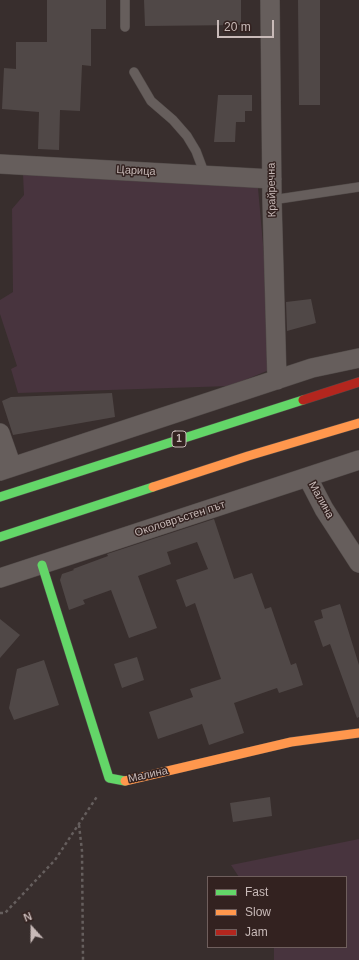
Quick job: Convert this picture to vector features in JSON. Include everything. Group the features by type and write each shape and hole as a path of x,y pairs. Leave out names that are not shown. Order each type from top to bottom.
{"main road":[{"name":"1","path":"0,498 359,382"},
{"path":"0,537 240,459 359,424"},
{"path":"42,565 109,778"},
{"name":"Малина","path":"109,778 126,781 291,742 359,733"}],"street":[{"name":"Крайречна","path":"270,0 272,200 277,380"},
{"name":"Царица","path":"0,164 272,179"},
{"path":"0,433 6,469 312,368 359,358"},
{"name":"Околовръстен път","path":"0,578 359,460"},
{"name":"Малина","path":"308,478 324,509 359,563"}],"lane":[{"path":"125,0 125,27"},
{"path":"134,72 151,101 173,120 187,136 196,151 205,175"},
{"path":"272,200 359,187"}],"path":[{"path":"0,913 5,913 55,860 109,778"},
{"path":"79,825 82,851 83,960"}],"shaded area":[{"path":"23,174 251,183 258,188 274,368 230,386 18,393 11,369 17,366 0,314 0,300 13,292 12,209 24,195"},
{"path":"359,839 359,960 274,960 274,948 347,948 347,876 238,876 231,865"}],"building":[{"path":"47,0 106,0 106,29 91,29 91,66 82,65 80,111 60,110 59,150 38,149 39,112 2,109 4,68 16,69 16,42 47,42"},
{"path":"144,0 241,0 241,25 145,26"},
{"path":"298,0 320,0 320,105 299,105"},
{"path":"218,95 252,95 252,111 245,111 245,122 236,122 235,142 214,142"},
{"path":"311,299 316,323 287,331 286,302"},
{"path":"112,393 115,417 13,435 2,401 11,397"},
{"path":"214,519 234,579 252,573 265,609 271,607 291,665 296,663 303,685 279,693 277,688 234,703 244,733 209,745 202,724 158,739 149,712 193,697 190,689 221,679 195,603 186,607 176,580 208,569 197,542 167,552 171,564 138,576 157,628 129,638 111,590 83,600 85,604 69,610 60,580 62,574 108,556 107,554"},
{"path":"340,604 359,665 359,717 357,718 330,644 323,647 314,621 323,618 321,610"},
{"path":"0,619 20,635 0,658"},
{"path":"137,657 144,680 122,688 114,664"},
{"path":"44,660 59,705 14,720 9,708 17,669"},
{"path":"270,797 272,816 233,822 230,803"}],"traffic: fast":[{"path":"0,497 303,400"},
{"path":"0,537 153,487"},
{"path":"42,565 109,778 125,781"}],"traffic: slow":[{"path":"153,487 248,456 359,423"},
{"path":"125,781 291,742 359,733"}],"traffic: jam":[{"path":"303,400 359,382"}]}
